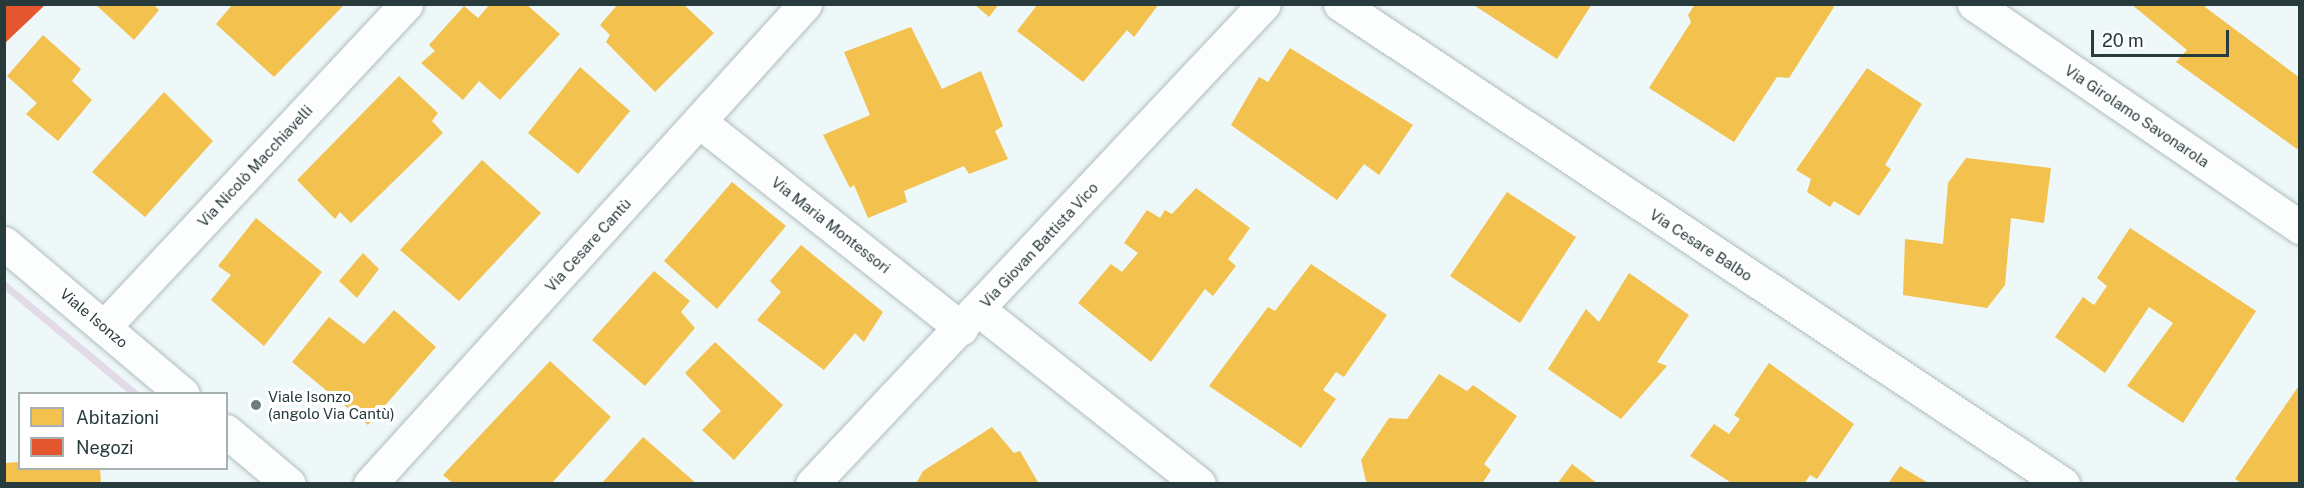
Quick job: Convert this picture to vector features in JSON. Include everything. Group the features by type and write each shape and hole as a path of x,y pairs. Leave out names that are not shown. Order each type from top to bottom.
{"street":[{"name":"Via Nicolò Macchiavelli","path":"104,327 406,4"},
{"name":"Via Cesare Cantù","path":"370,483 805,4"},
{"name":"Via Giovan Battista Vico","path":"812,483 970,319 1264,4"},
{"name":"Via Cesare Balbo","path":"1340,4 2063,483"},
{"name":"Via Girolamo Savonarola","path":"1974,4 2300,226"},
{"name":"Via Maria Montessori","path":"700,122 1199,483"},
{"name":"Viale Isonzo","path":"4,243 182,392"},
{"path":"228,432 289,483"}],"shaded area":[{"path":"5,281 139,392 127,392 5,290"}],"building: Abitazioni":[{"path":"95,4 153,4 159,10 134,40"},
{"path":"233,4 342,4 343,6 274,77 216,24"},
{"path":"490,4 526,4 560,34 500,100 479,81 463,100 421,63 435,51 429,45 464,6 478,18"},
{"path":"618,4 683,4 714,33 655,92 606,42 610,35 600,25"},
{"path":"974,4 999,4 989,17"},
{"path":"1038,4 1159,4 1134,37 1127,30 1083,82 1017,31"},
{"path":"1472,4 1592,4 1557,59"},
{"path":"1695,4 1830,4 1834,7 1789,78 1777,77 1734,142 1649,88 1691,22 1688,15"},
{"path":"2131,4 2207,4 2205,7 2300,78 2300,146 2297,149 2176,62 2187,50"},
{"path":"911,27 942,89 981,71 1003,126 995,131 1008,159 969,174 964,166 904,191 907,202 868,218 854,185 850,188 823,135 870,115 844,52"},
{"path":"43,35 81,69 72,81 92,100 58,141 26,114 37,103 7,76"},
{"path":"1290,48 1413,125 1379,175 1364,164 1337,200 1231,125 1259,77 1268,82"},
{"path":"580,67 630,111 578,174 528,133"},
{"path":"1867,68 1922,104 1885,165 1891,169 1859,216 1834,201 1830,207 1807,192 1811,179 1796,170"},
{"path":"399,76 438,113 432,121 443,133 351,223 340,212 335,219 297,180"},
{"path":"164,92 213,141 145,217 92,172"},
{"path":"1966,158 2051,168 2044,223 2011,218 2005,285 1987,308 1903,295 1905,239 1943,244 1948,183"},
{"path":"482,160 541,213 459,301 400,250"},
{"path":"732,182 786,226 717,309 664,261"},
{"path":"1196,188 1250,228 1228,259 1236,266 1213,296 1205,289 1151,362 1078,303 1111,264 1122,272 1138,253 1124,243 1147,210 1160,218 1165,210 1172,214"},
{"path":"1507,192 1576,237 1520,323 1450,276"},
{"path":"256,218 322,272 264,346 211,300 231,275 218,266"},
{"path":"2130,228 2256,311 2183,423 2127,386 2173,323 2149,307 2105,373 2055,337 2083,297 2094,305 2107,286 2097,278"},
{"path":"801,245 883,312 864,342 855,333 824,370 757,320 781,292 770,281"},
{"path":"363,253 379,269 357,298 339,281"},
{"path":"1311,264 1387,315 1344,377 1336,372 1323,390 1336,399 1301,448 1209,386 1268,307 1275,311"},
{"path":"654,271 690,301 681,312 695,328 645,386 592,340"},
{"path":"1629,273 1689,315 1657,362 1667,366 1621,419 1548,369 1586,309 1599,322"},
{"path":"394,310 436,347 368,425 292,362 329,317 364,344"},
{"path":"715,342 783,405 734,460 702,430 721,411 685,373"},
{"path":"550,361 611,417 551,484 454,484 443,475"},
{"path":"1769,363 1854,424 1817,479 1810,475 1804,484 1733,484 1690,456 1714,424 1729,434 1740,419 1734,415"},
{"path":"1439,374 1467,391 1473,385 1517,416 1484,464 1491,470 1482,484 1370,484 1366,481 1361,460 1389,418 1407,419"},
{"path":"2300,384 2300,484 2243,484 2235,479"},
{"path":"992,427 1014,453 1020,451 1039,484 916,484 923,471"},
{"path":"643,437 697,484 601,484"},
{"path":"18,462 18,470 100,470 101,484 5,484 5,463"},
{"path":"1572,464 1598,484 1557,484"},
{"path":"1900,466 1930,484 1888,484"}],"building: Negozi":[{"path":"4,5 45,5 4,44"}],"place":[{"name":"Viale Isonzo (angolo Via Cantù)","path":"256,405"}]}
